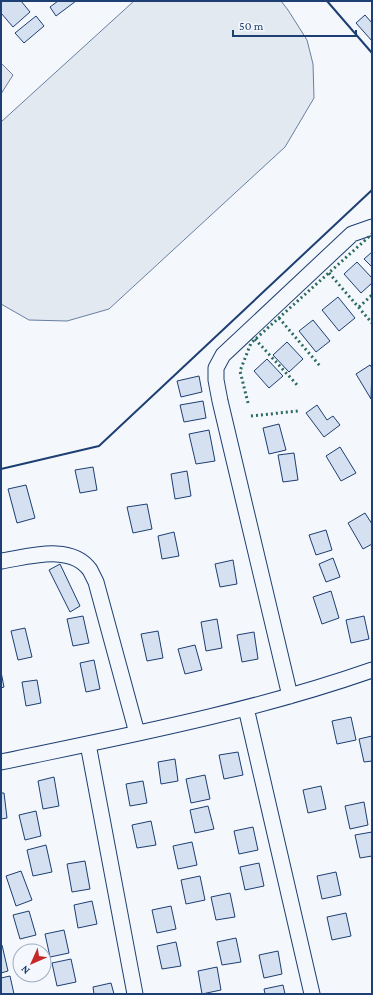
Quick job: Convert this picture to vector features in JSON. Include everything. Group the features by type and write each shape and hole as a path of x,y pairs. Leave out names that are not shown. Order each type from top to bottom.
{"street":[{"path":"290,696 220,400 216,380 216,368 223,355 352,234 372,227"},
{"path":"1,561 54,553 67,554 80,560 90,570 96,582 137,733"},
{"path":"1,762 246,708 326,686 372,670"},
{"path":"246,708 312,994"},
{"path":"88,744 135,994"}],"shaded area":[{"path":"134,1 281,1 307,40 313,64 314,98 285,147 109,309 67,321 29,320 1,304 1,122"},
{"path":"1,63 13,75 1,94"}],"building":[{"path":"1,1 21,1 30,12 13,27 1,13"},
{"path":"58,1 76,1 56,16 50,7"},
{"path":"365,15 372,23 372,41 356,23"},
{"path":"36,16 44,26 24,43 15,33"},
{"path":"372,252 372,267 364,259"},
{"path":"357,262 372,278 372,283 361,293 344,274"},
{"path":"338,297 355,318 339,331 322,310"},
{"path":"313,320 330,341 316,352 299,331"},
{"path":"287,342 303,359 289,372 273,355"},
{"path":"267,359 283,376 269,388 254,371"},
{"path":"370,365 372,368 371,399 356,374"},
{"path":"199,376 202,392 181,397 177,381"},
{"path":"203,401 206,418 184,422 180,405"},
{"path":"317,405 327,420 333,416 340,425 324,437 306,413"},
{"path":"279,424 286,450 269,454 263,428"},
{"path":"209,430 215,461 196,464 189,434"},
{"path":"340,447 356,473 341,481 326,456"},
{"path":"294,453 298,480 283,482 278,455"},
{"path":"93,467 97,490 80,493 75,470"},
{"path":"187,471 191,496 175,499 171,474"},
{"path":"26,485 35,518 17,523 8,489"},
{"path":"147,504 152,529 133,533 127,507"},
{"path":"365,513 372,524 372,544 363,549 348,523"},
{"path":"326,530 332,550 316,555 309,535"},
{"path":"174,532 179,556 162,559 158,536"},
{"path":"333,558 340,577 326,582 319,564"},
{"path":"233,560 237,584 220,587 215,564"},
{"path":"60,564 80,606 70,612 49,570"},
{"path":"331,591 339,618 322,624 313,597"},
{"path":"83,616 89,643 73,646 67,619"},
{"path":"364,616 369,639 351,643 346,620"},
{"path":"217,619 222,648 206,651 201,622"},
{"path":"25,628 32,657 18,660 11,631"},
{"path":"158,631 163,658 147,661 141,634"},
{"path":"254,632 258,659 242,662 237,635"},
{"path":"195,645 202,670 185,674 178,649"},
{"path":"94,660 100,689 86,692 80,663"},
{"path":"1,672 4,687 1,688"},
{"path":"37,680 41,703 26,706 22,682"},
{"path":"351,717 356,740 337,744 332,721"},
{"path":"372,736 372,761 364,762 359,739"},
{"path":"238,752 243,775 224,779 219,755"},
{"path":"175,759 178,781 161,784 158,762"},
{"path":"205,775 210,799 191,803 186,779"},
{"path":"54,777 59,806 43,809 38,781"},
{"path":"143,781 147,803 130,806 126,784"},
{"path":"321,786 326,809 308,813 303,790"},
{"path":"1,793 4,793 7,818 1,819"},
{"path":"364,802 368,825 350,829 345,806"},
{"path":"208,806 214,829 195,833 190,810"},
{"path":"36,811 41,836 25,840 19,815"},
{"path":"151,821 156,845 137,848 132,825"},
{"path":"253,827 258,850 239,854 234,831"},
{"path":"372,832 372,856 360,858 355,835"},
{"path":"192,842 197,865 178,869 173,846"},
{"path":"46,845 52,872 33,876 27,850"},
{"path":"85,861 90,889 72,892 67,864"},
{"path":"259,863 264,886 245,890 240,867"},
{"path":"21,871 32,900 16,906 6,876"},
{"path":"336,872 341,895 322,899 317,876"},
{"path":"200,876 205,900 186,904 181,880"},
{"path":"230,893 235,917 216,920 211,897"},
{"path":"92,901 97,924 78,928 74,905"},
{"path":"171,906 176,929 157,933 152,910"},
{"path":"29,911 36,935 20,939 13,915"},
{"path":"346,913 351,936 332,940 327,917"},
{"path":"64,930 69,953 52,957 52,943 47,943 45,934"},
{"path":"236,938 241,962 222,965 217,942"},
{"path":"176,942 181,966 162,969 157,946"},
{"path":"1,945 8,971 1,973"},
{"path":"278,951 282,974 264,978 259,955"},
{"path":"71,959 76,982 57,986 52,963"},
{"path":"217,967 221,990 202,994 198,971"},
{"path":"10,976 14,994 1,994 1,978"},
{"path":"111,983 114,994 94,994 93,987"},
{"path":"283,985 285,994 265,994 264,989"}],"hedge":[{"path":"248,403 240,371 251,343 372,234"},
{"path":"329,273 372,323"},
{"path":"359,307 372,295"},
{"path":"279,318 320,366"},
{"path":"255,339 299,387"},
{"path":"251,416 298,411"}],"wall":[{"path":"327,1 372,53"},
{"path":"1,469 99,446 372,190"}]}
